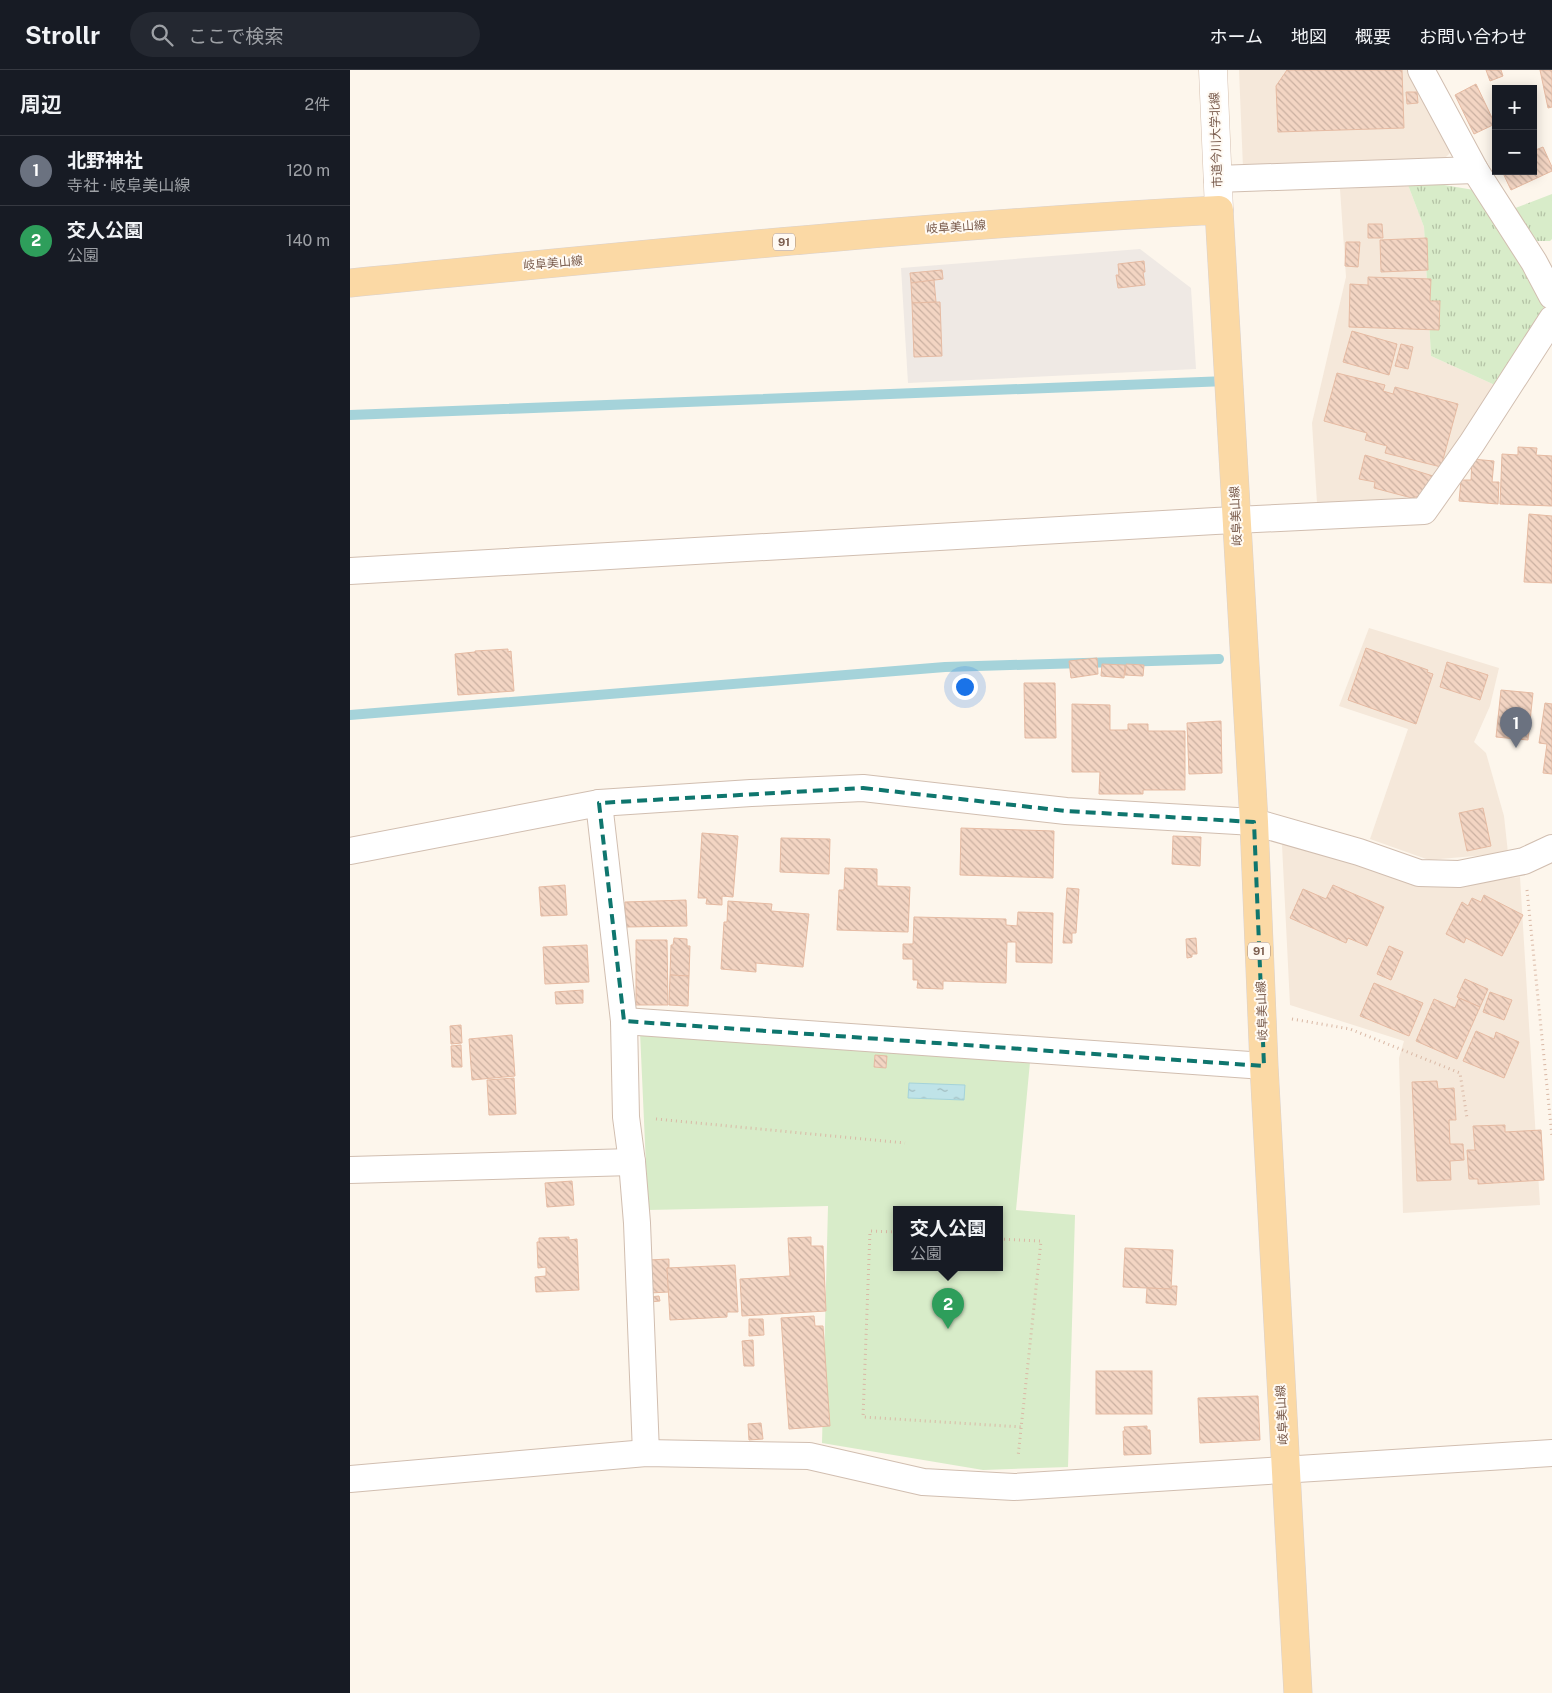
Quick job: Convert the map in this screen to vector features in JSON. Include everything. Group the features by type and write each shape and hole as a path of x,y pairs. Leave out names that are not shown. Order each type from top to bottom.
{"main road":[{"name":"岐阜美山線","path":"350,283 912,230 1100,216 1219,210 1254,822 1264,1066 1298,1693"}],"street":[{"name":"市道今川大学北線","path":"1213,70 1219,210"},
{"path":"1420,70 1475,170 1543,256 1552,296"},
{"path":"1217,179 1475,170"},
{"path":"350,571 1424,511 1472,443 1552,319"},
{"path":"350,851 599,803 863,788 1066,811 1254,822 1359,852 1419,873 1459,874 1524,861 1552,848"},
{"path":"599,803 624,1021 626,1116 638,1223 646,1453"},
{"path":"624,1021 1264,1066"},
{"path":"350,1170 632,1162"},
{"path":"350,1479 646,1453 809,1456 923,1482 1014,1487 1552,1453"}],"path":[{"path":"1524,861 1552,1136"},
{"path":"1262,1014 1350,1029 1460,1073 1468,1118"},
{"path":"626,1116 905,1143"},
{"path":"893,1232 870,1231 863,1417 1022,1427 1041,1241 1003,1239"}],"highlighted area":[{"path":"863,788 1066,811 1254,822 1264,1066 624,1021 599,803"}],"shaded area":[{"path":"1239,70 1414,70 1454,149 1444,159 1243,168"},
{"path":"1408,185 1424,227 1431,356 1497,386 1426,498 1317,503 1312,423 1346,277 1340,189"},
{"path":"1140,249 1191,288 1196,369 908,383 901,268"},
{"path":"1369,628 1499,668 1490,706 1474,742 1486,753 1504,816 1508,853 1429,860 1370,839 1408,729 1339,706"},
{"path":"1291,839 1464,884 1520,877 1540,1205 1403,1213 1399,1058 1404,1041 1290,1005 1282,845"}],"green space":[{"path":"1408,185 1444,185 1480,191 1542,298 1545,315 1497,386 1431,356 1424,227"},
{"path":"1552,194 1552,239 1550,241 1528,241 1510,210"},
{"path":"640,1032 1030,1062 1016,1210 1075,1215 1068,1467 983,1470 822,1443 828,1206 648,1210"}],"water":[{"path":"909,1083 965,1085 964,1100 908,1098"}],"building":[{"path":"1287,70 1402,70 1404,128 1278,132 1276,86"},
{"path":"1486,70 1501,70 1503,76 1490,81"},
{"path":"1540,70 1552,70 1552,107 1548,108"},
{"path":"1476,84 1492,118 1492,125 1474,134 1455,95"},
{"path":"1406,92 1417,92 1418,103 1407,104"},
{"path":"1543,147 1552,171 1511,190 1504,175 1537,175 1537,149"},
{"path":"1368,224 1382,224 1383,238 1368,238"},
{"path":"1427,238 1428,270 1381,272 1380,240"},
{"path":"1346,242 1360,242 1358,267 1345,266"},
{"path":"1144,261 1145,285 1118,288 1116,275 1119,275 1118,264"},
{"path":"942,270 943,279 911,283 910,273"},
{"path":"1368,277 1431,279 1430,301 1440,301 1439,330 1349,327 1350,284 1368,285"},
{"path":"934,280 936,302 912,303 911,283"},
{"path":"940,302 942,356 914,357 912,303"},
{"path":"1352,331 1397,344 1389,375 1343,362"},
{"path":"1401,344 1413,347 1408,369 1395,366"},
{"path":"1337,373 1385,385 1383,391 1393,394 1395,387 1458,404 1441,467 1385,453 1387,446 1365,440 1367,433 1324,421"},
{"path":"1518,447 1537,448 1536,455 1552,456 1552,506 1500,504 1502,454 1518,455"},
{"path":"1365,455 1433,476 1427,494 1412,498 1374,488 1375,482 1359,479"},
{"path":"1472,459 1494,461 1492,482 1499,482 1498,504 1459,501 1461,480 1471,480"},
{"path":"1529,514 1552,516 1552,583 1524,582"},
{"path":"1366,648 1428,670 1427,672 1433,674 1416,724 1348,700"},
{"path":"508,649 508,652 511,651 514,691 458,695 455,654"},
{"path":"1097,658 1098,674 1071,678 1069,661"},
{"path":"1447,662 1488,675 1480,700 1440,687"},
{"path":"1102,664 1125,665 1124,678 1101,676"},
{"path":"1126,664 1144,665 1143,676 1125,675"},
{"path":"1024,683 1055,683 1056,738 1025,738"},
{"path":"1501,690 1533,693 1528,740 1496,737"},
{"path":"1545,703 1552,704 1552,774 1543,773 1547,744 1539,743"},
{"path":"1072,704 1110,705 1110,730 1128,730 1128,724 1148,724 1148,731 1185,731 1185,790 1143,790 1143,794 1099,794 1100,772 1072,772"},
{"path":"1221,721 1222,773 1189,774 1187,723"},
{"path":"1483,808 1491,846 1467,851 1459,813"},
{"path":"961,828 1054,831 1053,878 960,875"},
{"path":"702,833 738,836 733,897 722,896 722,905 706,904 707,898 698,898"},
{"path":"1173,836 1201,837 1200,866 1172,864"},
{"path":"781,838 830,839 829,874 780,872"},
{"path":"845,868 877,869 877,886 910,887 908,932 837,930 839,890 844,890"},
{"path":"565,885 567,915 541,916 539,887"},
{"path":"1333,885 1384,907 1367,946 1348,938 1346,943 1290,918 1303,889 1326,899"},
{"path":"1067,888 1079,889 1076,933 1072,933 1072,943 1063,943"},
{"path":"1484,895 1523,915 1502,956 1466,938 1464,943 1446,934 1462,902 1468,906 1472,898 1481,902"},
{"path":"686,900 687,926 625,927 625,902"},
{"path":"728,901 772,904 771,911 809,914 803,967 756,963 756,972 721,969 724,922 727,922"},
{"path":"1018,912 1053,913 1052,963 1016,962 1016,942 1007,942 1006,983 943,981 943,989 917,988 918,980 913,980 913,959 903,959 903,944 913,944 914,917 1006,919 1006,925 1017,926"},
{"path":"674,938 687,939 687,946 690,946 689,976 670,975 671,945 673,945"},
{"path":"1196,938 1197,954 1192,954 1192,957 1187,958 1186,939"},
{"path":"636,940 667,940 668,1005 636,1005"},
{"path":"587,945 589,982 545,984 543,947"},
{"path":"1389,946 1403,952 1391,980 1377,974"},
{"path":"670,975 689,976 688,1006 669,1005"},
{"path":"1465,979 1488,989 1480,1007 1457,997"},
{"path":"1374,983 1423,1003 1409,1036 1360,1016"},
{"path":"583,990 583,1003 556,1004 555,992"},
{"path":"1490,992 1512,1000 1504,1020 1483,1012"},
{"path":"1459,998 1480,1007 1457,1059 1416,1041 1434,999 1455,1008"},
{"path":"461,1025 462,1043 451,1044 450,1026"},
{"path":"1476,1031 1494,1039 1496,1032 1519,1042 1504,1078 1463,1061"},
{"path":"512,1035 515,1076 472,1080 469,1039"},
{"path":"461,1045 462,1067 452,1067 451,1046"},
{"path":"875,1055 887,1056 886,1068 874,1067"},
{"path":"514,1078 516,1114 489,1115 487,1080"},
{"path":"1437,1081 1438,1089 1454,1088 1456,1120 1449,1120 1450,1144 1463,1144 1464,1160 1450,1161 1451,1180 1417,1181 1412,1082"},
{"path":"1505,1125 1505,1132 1541,1130 1544,1180 1478,1184 1478,1179 1469,1179 1467,1150 1475,1150 1473,1126"},
{"path":"572,1181 574,1205 547,1207 545,1183"},
{"path":"569,1237 569,1240 577,1239 579,1290 536,1292 535,1277 546,1276 546,1267 538,1268 537,1242 539,1242 539,1238"},
{"path":"811,1237 811,1246 823,1246 826,1311 742,1316 740,1279 790,1276 788,1238"},
{"path":"1125,1248 1173,1250 1171,1289 1123,1287"},
{"path":"669,1259 669,1268 667,1268 669,1292 649,1293 648,1260"},
{"path":"735,1265 738,1312 727,1312 727,1317 670,1320 667,1268"},
{"path":"1172,1286 1177,1286 1176,1305 1146,1303 1147,1288 1171,1289"},
{"path":"659,1296 660,1301 650,1302 649,1297"},
{"path":"814,1316 815,1326 823,1326 830,1426 789,1429 781,1318"},
{"path":"749,1319 763,1319 764,1335 749,1336"},
{"path":"753,1340 754,1366 744,1366 742,1341"},
{"path":"1096,1371 1152,1371 1152,1414 1096,1414"},
{"path":"1258,1396 1260,1440 1200,1443 1198,1398"},
{"path":"761,1423 763,1439 749,1440 748,1424"},
{"path":"1147,1426 1147,1430 1150,1430 1151,1454 1124,1455 1124,1427"}],"waterway":[{"path":"350,415 1227,381"},
{"path":"350,715 945,667 1219,659"}],"place":[{"name":"北野神社","path":"1516,748"},
{"name":"交人公園","path":"948,1329"}]}
